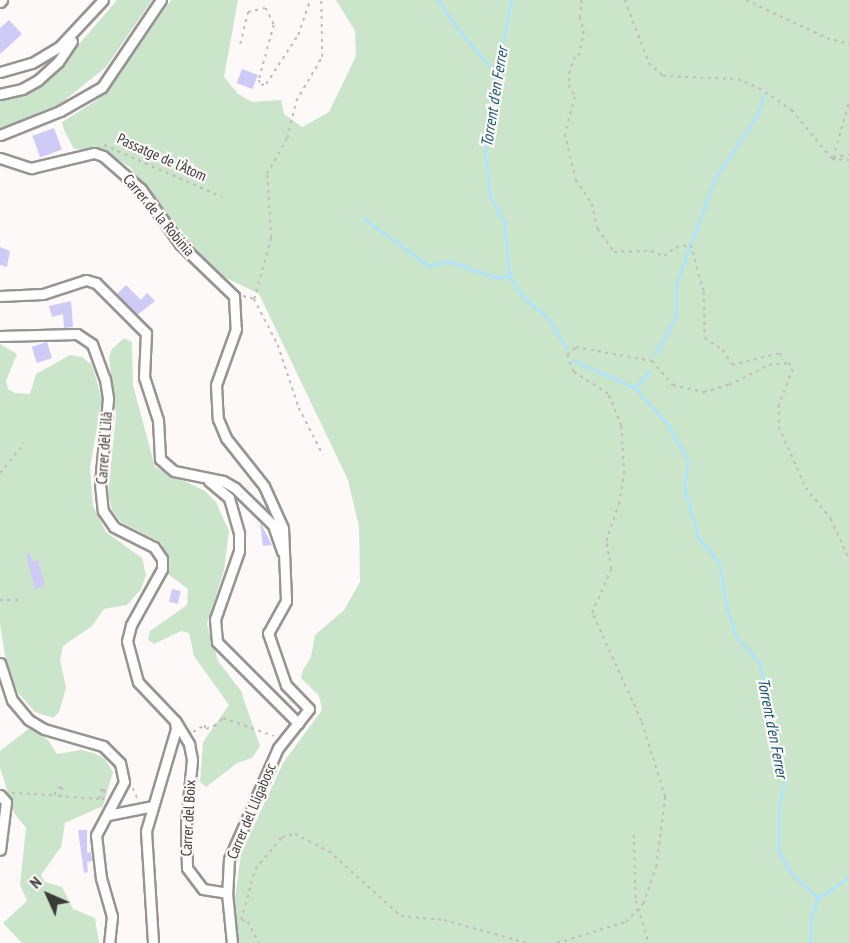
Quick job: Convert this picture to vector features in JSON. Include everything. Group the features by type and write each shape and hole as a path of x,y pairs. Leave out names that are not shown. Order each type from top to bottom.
{"street":[{"path":"0,94 22,89 50,71 79,29 103,0"},
{"path":"0,135 60,111 102,87 161,0"},
{"path":"0,72 48,54 79,29"},
{"path":"0,158 34,168 94,153"},
{"name":"Carrer de la Robínia","path":"94,153 124,172 180,244 232,291 236,329 216,386 218,419 226,438 264,486 283,528 286,601 267,633 286,685 308,706 307,716 298,723"},
{"path":"0,296 43,294 86,279 96,283 146,333 144,377 158,423 160,459 174,471 209,481 222,481 235,488 269,522 285,558"},
{"name":"Carrer del Lilà","path":"0,336 77,333 89,340 95,349 108,399 100,484 103,511 119,531 154,547 163,564 129,630 128,648 143,690 175,721"},
{"path":"209,481 228,498 239,534 239,551 215,619 217,642 298,723"},
{"path":"0,663 12,700 23,714 44,729 108,749 120,763 123,782 96,835 101,878 112,916 109,943"},
{"path":"153,943 146,831 175,736 175,721"},
{"name":"Carrer del Boix","path":"175,721 187,740 192,760 186,824 187,868 203,889 226,893"},
{"name":"Carrer del Lligabosc","path":"232,943 226,893 233,849 283,740 298,723"},
{"path":"0,795 6,802 0,850"},
{"path":"108,815 153,806"}],"path":[{"path":"240,44 248,12 266,8 274,25 259,80 261,85 266,84 298,35 310,0"},
{"path":"321,0 322,57 297,101 294,118 267,174 271,238 254,299 279,345 299,408 323,454"},
{"path":"582,0 584,31 580,54 571,64 569,85 575,98 565,134 576,180 592,204 598,229 614,252 651,251 664,255 676,247 691,245 704,292 705,338 723,350 732,365 780,353 783,361 793,369 779,405 779,427 806,488 831,519 849,559"},
{"path":"625,0 649,63 655,70 680,80 738,79 759,88 792,110 832,159 849,160"},
{"path":"746,0 827,38 849,44"},
{"path":"832,159 849,101"},
{"name":"Passatge de l'Àtom","path":"94,153 108,145 222,197"},
{"path":"832,159 849,154"},
{"path":"557,943 626,922 638,910 656,867 665,797 641,721 592,613 611,569 606,541 619,504 624,450 615,406 608,394 573,372 567,355 576,347 652,361 673,385 704,392 783,361"},
{"path":"0,473 24,443"},
{"path":"0,600 18,600"},
{"path":"190,733 205,725 206,729 214,726 223,718 283,740"},
{"path":"123,782 131,785 142,808"},
{"path":"15,792 54,795 59,787 63,788 59,796 99,799 101,790 105,790 103,801"},
{"path":"231,931 241,919 255,869 282,837 295,834 329,850 401,916 444,920 527,943"},
{"path":"634,835 638,910 649,943"},
{"path":"241,919 248,922 259,943"}],"green space":[{"path":"117,0 152,0 106,67 60,104 0,129 0,100 31,90 51,77"},
{"path":"171,0 238,0 224,77 238,94 252,102 281,100 284,114 302,127 329,112 356,56 355,31 336,0 849,0 849,943 238,943 235,898 241,854 283,763 322,710 319,696 301,678 311,657 315,635 344,610 360,582 359,527 348,480 259,294 218,274 185,240 130,167 103,151 74,149 64,130 62,122 97,100 114,83"},
{"path":"124,338 132,342 133,385 155,467 205,491 216,502 229,531 224,570 207,624 218,661 241,691 260,746 252,758 237,763 206,787 200,782 203,742 229,705 194,656 189,633 181,631 154,644 148,640 150,631 187,605 188,589 169,575 162,543 121,522 112,510 108,493 116,415 109,357 112,349"},
{"path":"0,344 17,354 6,381 8,389 15,393 30,394 36,374 70,355 82,357 92,365 102,399 90,468 93,506 106,532 142,558 146,575 141,589 127,605 104,609 92,626 63,646 60,659 66,688 59,712 53,718 35,712 19,694 8,674 0,624"},
{"path":"31,727 49,741 57,754 81,750 94,753 105,759 113,772 103,806 65,823 61,847 41,875 45,882 62,887 73,909 95,918 99,943 22,943 3,923 27,901 20,885 26,828 14,813 0,767 0,751"}],"building":[{"path":"9,20 22,34 0,54 0,28"},
{"path":"242,69 258,75 252,89 237,83"},
{"path":"54,128 62,150 40,157 32,136"},
{"path":"0,247 10,251 7,267 0,265"},
{"path":"126,285 141,300 147,293 155,301 137,315 117,294"},
{"path":"71,301 73,327 64,328 63,314 52,317 49,306"},
{"path":"47,342 52,358 37,363 32,347"},
{"path":"260,522 272,545 263,546"},
{"path":"29,553 33,561 38,560 45,585 35,590 26,554"},
{"path":"172,589 181,591 178,604 169,602"},
{"path":"78,830 87,830 87,853 91,852 92,861 87,862 88,872 84,873"}],"waterway":[{"path":"438,0 456,27 498,76"},
{"name":"Torrent d'en Ferrer","path":"511,0 488,118 485,153 490,196 504,221 509,275 521,295 549,319 566,349"},
{"path":"655,354 676,317 676,284 715,178 756,117 764,95"},
{"path":"363,218 429,266 447,261 498,278 509,275"},
{"name":"Torrent d'en Ferrer","path":"573,360 635,388 668,425 688,460 684,488 699,539 719,562 726,605 737,638 759,662 770,700 777,765 785,781 779,803 778,850 791,873 818,898 811,916 810,943"},
{"path":"635,387 650,371"},
{"path":"818,898 849,877"}]}
